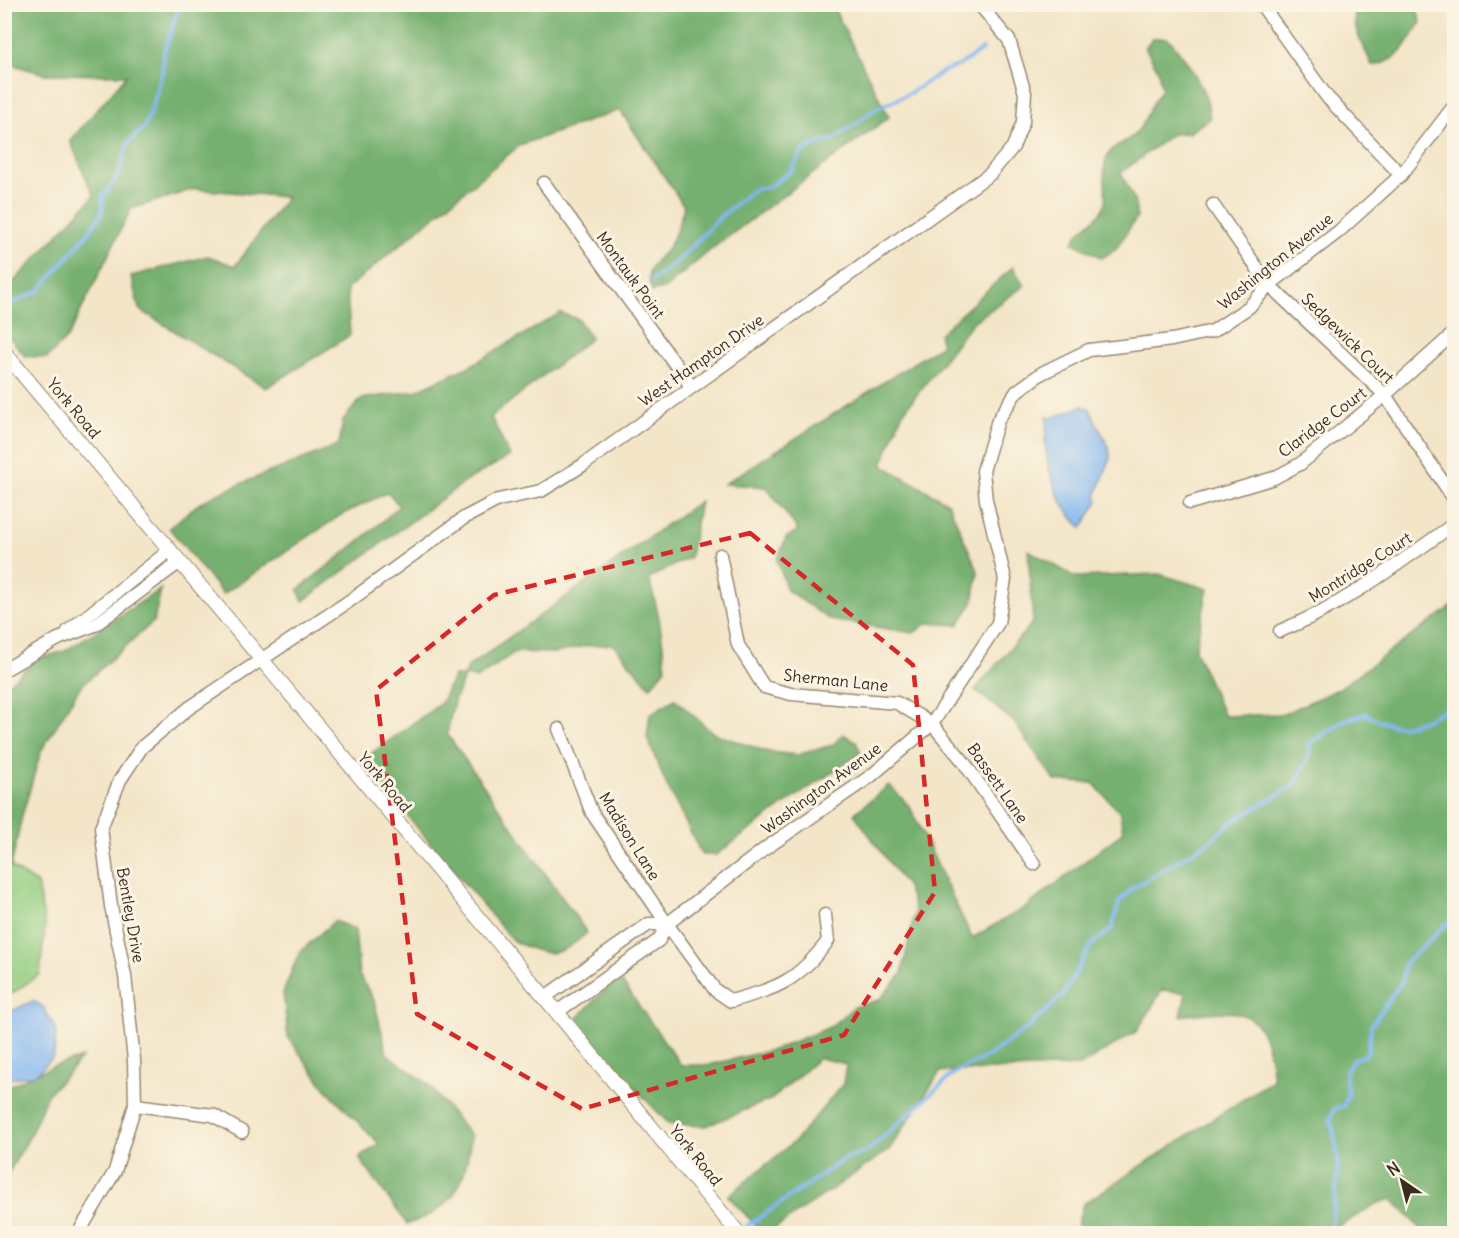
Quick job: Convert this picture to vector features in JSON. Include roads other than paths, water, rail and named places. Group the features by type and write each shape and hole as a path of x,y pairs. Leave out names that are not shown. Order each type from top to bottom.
{"street":[{"name":"West Hampton Drive","path":"261,660 348,602 465,518 498,500 541,491 583,465 990,174 1013,147 1023,122 1024,93 1009,40 979,4"},
{"path":"1261,4 1327,97 1401,175"},
{"name":"Washington Avenue","path":"557,1012 659,940 667,924 766,848 871,776 932,724 998,623 1005,579 986,500 983,471 998,420 1017,392 1042,373 1089,350 1172,340 1213,331 1250,307 1269,285 1338,232 1401,175 1455,106"},
{"name":"Montauk Point","path":"544,183 691,387"},
{"name":"Sedgewick Court","path":"1213,205 1269,285 1385,395 1455,499"},
{"name":"Claridge Court","path":"1190,503 1274,478 1300,464 1385,395 1455,333"},
{"name":"York Road","path":"4,352 545,997 739,1233"},
{"name":"Montridge Court","path":"1280,632 1303,622 1386,572 1455,524"},
{"path":"4,670 58,639 170,550"},
{"name":"Sherman Lane","path":"720,555 738,645 764,687 791,694 897,703 932,724"},
{"path":"58,639 95,625 180,562"},
{"name":"Bentley Drive","path":"78,1233 115,1172 135,1105 134,1060 125,976 111,906 101,828 120,780 142,747 189,708 261,660"},
{"name":"Bassett Lane","path":"932,724 963,761 1034,864"},
{"name":"Madison Lane","path":"559,729 592,813 667,924 716,990 731,1000 776,989 809,965 828,941 825,915"},
{"name":"Washington Avenue","path":"545,997 649,924 667,924"},
{"path":"135,1105 213,1115 242,1132"}],"water":[{"path":"1082,406 1090,409 1110,451 1110,459 1096,496 1098,501 1082,528 1067,510 1056,490 1045,444 1047,417 1052,418"},
{"path":"33,1001 43,1007 56,1029 54,1056 35,1075 5,1079 5,1014"}],"waterway":[{"path":"8,305 39,291 85,237 102,213 103,197 118,176 128,143 144,128 151,112 162,73 163,55 180,4"},
{"path":"1018,10 1019,4"},
{"path":"652,281 681,258 720,217 754,189 769,187 790,172 801,153 813,145 835,139 875,109 910,93 944,71 960,65 983,49"},
{"path":"747,1226 845,1159 868,1151 954,1073 988,1056 1029,1027 1064,994 1091,945 1112,929 1119,902 1133,888 1209,842 1233,821 1295,785 1309,756 1309,744 1343,721 1365,714 1387,724 1402,726 1430,718 1454,703"},
{"path":"1331,1234 1338,1163 1330,1119 1334,1109 1343,1106 1348,1095 1345,1072 1354,1059 1364,1056 1368,1051 1371,1026 1402,981 1404,964 1454,917"}]}
